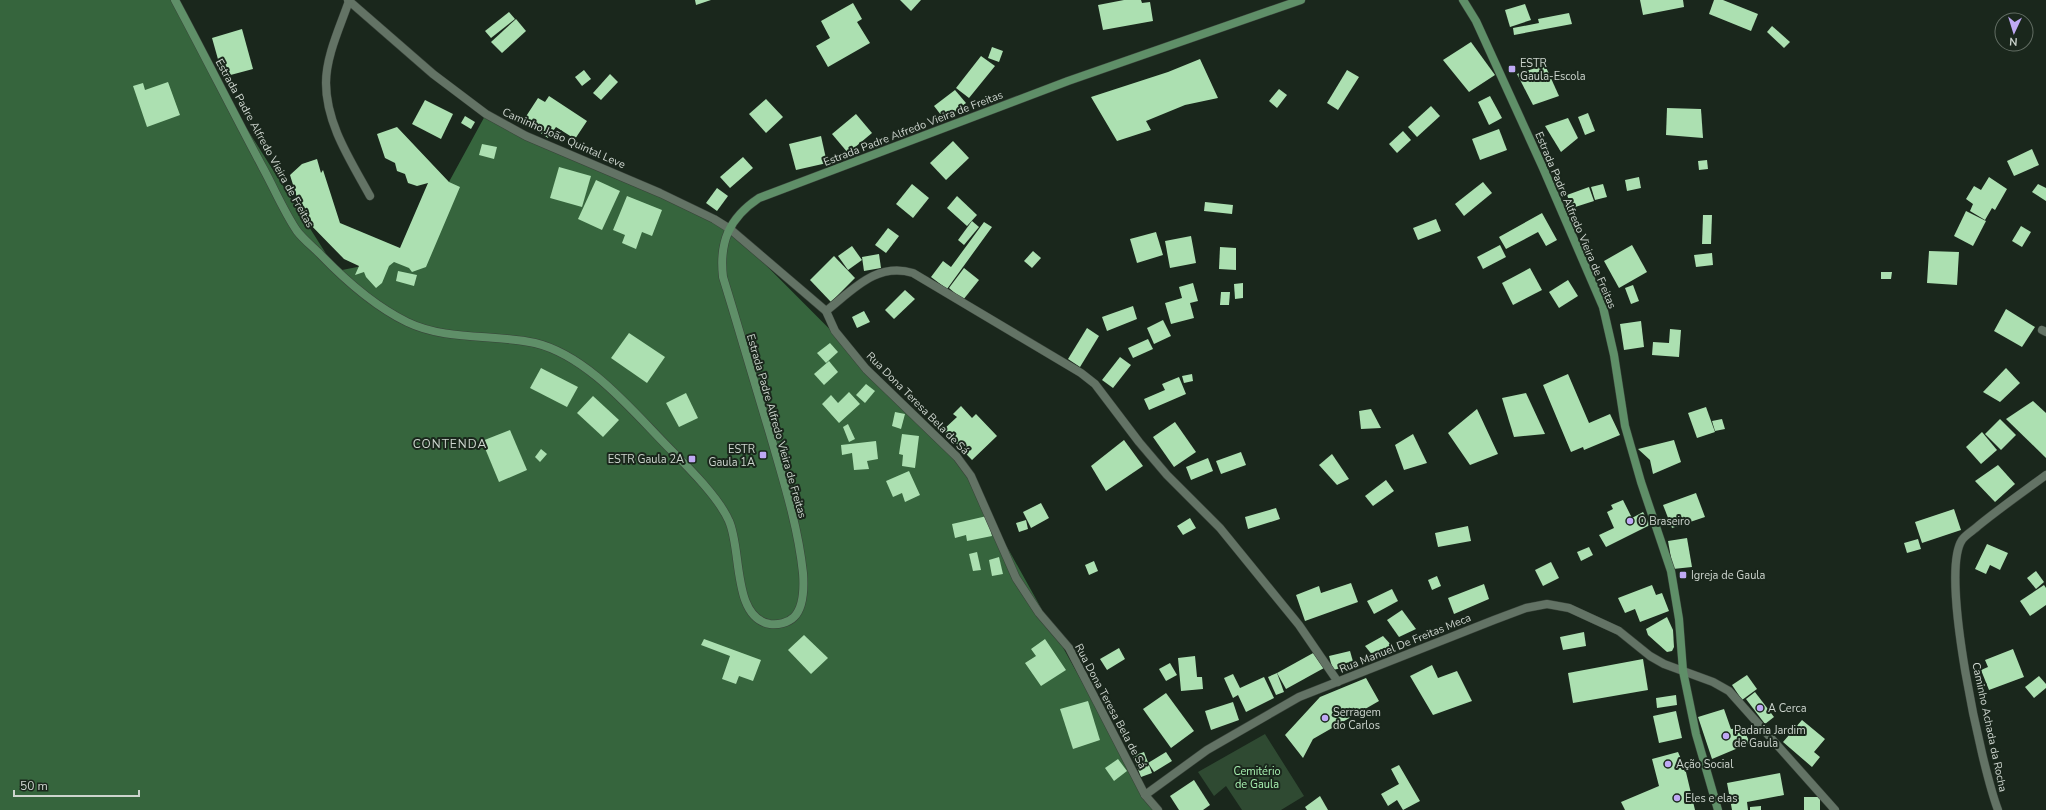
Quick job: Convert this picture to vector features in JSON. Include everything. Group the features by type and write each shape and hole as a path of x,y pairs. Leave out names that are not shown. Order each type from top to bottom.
{"main road":[{"name":"Estrada Padre Alfredo Vieira de Freitas","path":"175,0 297,231 337,272 380,308 411,324 446,333 537,343 570,358 599,377 692,471 729,519 735,538 743,598 749,610 767,624 786,622 796,615 801,605 803,574 793,518 781,471 723,277 721,258 725,238 740,212 759,198 1068,81 1301,0"},
{"name":"Estrada Padre Alfredo Vieira de Freitas","path":"1463,0 1476,21 1604,307 1614,355 1625,426 1641,482 1670,571 1679,619 1683,671 1696,734 1718,810"}],"street":[{"name":"Caminho João Quintal Leve","path":"348,1 433,74 492,118 526,136 667,196 714,218 730,228"},
{"path":"348,1 330,59 326,83 330,110 337,134 370,196"},
{"name":"Rua Dona Teresa Bela de Sá","path":"730,228 826,311 835,331 866,369 957,457 971,476 1016,578 1039,612 1069,648 1146,794 1158,810"},
{"path":"826,311 871,276 886,270 901,269 913,273 1082,373 1106,396 1139,442 1167,475 1220,528 1299,625 1338,682"},
{"name":"Caminho Achada da Rocha","path":"1998,810 1989,785 1967,684 1956,588 1956,559 1962,540 2010,501 2046,475"},
{"name":"Rua Manuel De Freitas Meca","path":"1146,794 1207,750 1299,697 1520,610 1547,604 1569,608 1594,618 1619,631 1650,656 1664,664 1683,671"},
{"path":"1683,671 1713,682 1728,691 1835,810"}],"green space":[{"path":"0,0 175,0 221,88 337,271 408,257 486,114 730,229 957,457 1145,795 1156,810 0,810"},
{"name":"Cemitério de Gaula","path":"1265,734 1304,796 1281,810 1242,810 1226,786 1214,796 1198,772"}],"building":[{"path":"695,0 711,0 696,5"},
{"path":"900,0 921,0 911,11"},
{"path":"1124,0 1141,0 1142,3 1150,2 1153,21 1103,30 1098,5"},
{"path":"1640,0 1683,0 1684,7 1643,15"},
{"path":"1714,0 1723,0 1758,14 1751,31 1709,14"},
{"path":"853,3 862,19 857,22 870,43 828,67 816,46 830,38 821,21"},
{"path":"1525,4 1531,20 1510,27 1505,10"},
{"path":"509,12 515,19 491,38 485,31"},
{"path":"1569,13 1572,24 1514,35 1513,28 1539,23 1538,19"},
{"path":"516,19 526,31 502,53 491,42"},
{"path":"1772,26 1790,42 1784,48 1767,32"},
{"path":"242,29 253,69 223,77 212,38"},
{"path":"1471,42 1495,75 1469,92 1443,60"},
{"path":"992,47 1003,51 999,62 988,58"},
{"path":"981,56 995,66 969,98 956,88"},
{"path":"1200,59 1218,98 1185,105 1146,121 1151,130 1117,141 1091,97 1168,72"},
{"path":"1545,65 1559,96 1533,105 1517,74"},
{"path":"584,70 591,79 582,86 575,77"},
{"path":"1347,70 1359,77 1338,110 1327,103"},
{"path":"610,74 618,82 601,100 593,93"},
{"path":"168,82 180,115 147,127 133,86 143,83 145,90"},
{"path":"1279,89 1287,95 1277,108 1269,101"},
{"path":"955,90 966,103 945,120 934,106"},
{"path":"549,96 587,121 575,139 556,127 548,138 523,121 538,98 545,102"},
{"path":"1490,96 1502,118 1489,125 1478,102"},
{"path":"766,99 783,117 766,133 749,114"},
{"path":"425,100 453,114 441,139 412,124"},
{"path":"1431,106 1440,116 1417,137 1408,127"},
{"path":"1667,108 1701,109 1703,138 1666,135"},
{"path":"1588,113 1595,131 1585,135 1578,117"},
{"path":"856,114 872,133 848,153 832,134"},
{"path":"465,116 475,122 471,129 461,123"},
{"path":"1568,118 1578,138 1561,152 1545,126"},
{"path":"397,127 449,182 460,187 426,267 412,272 409,268 394,262 389,266 382,283 376,288 366,277 364,272 355,275 359,266 344,259 303,217 290,175 302,164 317,159 321,173 323,170 340,223 400,248 428,183 417,186 408,183 405,174 397,171 395,163 385,158 377,134"},
{"path":"1499,129 1507,150 1480,160 1472,139"},
{"path":"1403,131 1411,140 1397,153 1389,144"},
{"path":"821,136 827,163 796,170 789,144"},
{"path":"953,141 969,158 946,180 930,163"},
{"path":"482,144 497,147 494,159 479,155"},
{"path":"2032,149 2039,165 2014,176 2007,161"},
{"path":"743,157 753,168 730,188 720,177"},
{"path":"1707,160 1708,169 1699,170 1698,161"},
{"path":"559,167 591,176 582,207 550,198"},
{"path":"1639,177 1641,188 1627,191 1625,180"},
{"path":"1989,177 2007,189 1995,210 1992,208 1985,220 1970,211 1973,204 1966,199 1974,186 1981,190"},
{"path":"596,180 620,191 602,230 578,219"},
{"path":"1483,182 1492,193 1464,216 1455,204"},
{"path":"912,184 929,198 913,218 896,204"},
{"path":"1603,184 1607,197 1595,200 1591,187"},
{"path":"2038,184 2046,188 2046,201 2032,192"},
{"path":"1589,187 1594,201 1572,208 1567,195"},
{"path":"717,188 728,196 717,211 706,203"},
{"path":"627,196 662,210 652,236 642,232 636,249 622,243 625,235 613,230"},
{"path":"957,196 977,215 967,226 947,208"},
{"path":"1205,202 1233,205 1232,214 1204,211"},
{"path":"1966,211 1986,221 1973,246 1954,236"},
{"path":"1542,213 1557,240 1546,246 1538,232 1506,249 1499,237"},
{"path":"1703,215 1712,215 1711,244 1702,244"},
{"path":"1436,219 1441,231 1418,240 1413,228"},
{"path":"972,221 979,227 964,245 958,240"},
{"path":"984,222 992,227 947,289 931,277 943,261 951,267"},
{"path":"2021,226 2031,232 2022,247 2012,241"},
{"path":"888,228 899,236 886,253 875,245"},
{"path":"1156,232 1163,255 1137,263 1130,239"},
{"path":"1191,236 1196,263 1170,268 1165,241"},
{"path":"1500,245 1506,257 1483,269 1477,257"},
{"path":"1632,245 1647,272 1619,288 1604,261"},
{"path":"852,246 862,260 848,270 838,256"},
{"path":"1220,247 1236,248 1236,270 1219,269"},
{"path":"1033,251 1041,258 1032,268 1024,261"},
{"path":"1929,251 1959,252 1957,285 1927,283"},
{"path":"1712,253 1713,265 1696,267 1694,255"},
{"path":"879,254 881,268 864,271 862,257"},
{"path":"834,256 855,278 831,302 810,280"},
{"path":"964,268 979,280 963,300 949,288"},
{"path":"1530,268 1542,290 1513,305 1502,283"},
{"path":"398,271 417,275 414,286 396,281"},
{"path":"1881,272 1892,272 1891,279 1881,279"},
{"path":"1568,280 1578,296 1559,308 1549,292"},
{"path":"1193,283 1198,301 1190,303 1194,318 1171,324 1165,303 1182,298 1179,287"},
{"path":"1243,283 1243,298 1235,299 1234,284"},
{"path":"1633,285 1639,301 1631,304 1625,288"},
{"path":"905,290 915,299 894,319 885,310"},
{"path":"1221,292 1230,292 1229,305 1220,305"},
{"path":"1133,306 1137,319 1107,331 1102,317"},
{"path":"2006,309 2035,327 2022,347 1994,331"},
{"path":"864,311 870,322 857,328 852,317"},
{"path":"1163,320 1171,336 1154,344 1147,328"},
{"path":"1641,321 1644,347 1624,350 1620,324"},
{"path":"1087,328 1099,336 1080,367 1068,359"},
{"path":"1670,329 1681,330 1679,357 1652,355 1653,342 1669,343"},
{"path":"629,333 665,357 647,383 611,358"},
{"path":"1148,339 1153,349 1133,358 1128,348"},
{"path":"830,343 838,352 826,363 817,353"},
{"path":"1120,357 1131,365 1113,388 1102,380"},
{"path":"829,361 838,372 824,385 814,374"},
{"path":"541,368 578,387 567,407 530,388"},
{"path":"2006,368 2020,383 2000,402 1983,392"},
{"path":"1192,374 1193,381 1184,383 1182,376"},
{"path":"1568,374 1589,423 1610,414 1620,435 1584,450 1583,447 1571,452 1543,385"},
{"path":"1179,377 1186,394 1149,410 1144,399 1165,390 1162,384"},
{"path":"866,384 875,391 865,403 856,395"},
{"path":"849,392 860,404 839,423 822,404 831,395 838,403"},
{"path":"686,393 698,418 679,427 666,403"},
{"path":"1526,393 1545,434 1514,437 1502,398"},
{"path":"593,396 619,420 603,437 577,413"},
{"path":"2033,401 2046,413 2046,458 2006,419"},
{"path":"961,406 972,418 976,414 997,436 972,460 943,430 957,417 953,414"},
{"path":"1706,407 1715,432 1697,438 1688,413"},
{"path":"1371,409 1381,428 1361,429 1359,411"},
{"path":"1477,409 1498,454 1470,465 1448,433"},
{"path":"895,412 905,414 901,429 892,426"},
{"path":"1722,419 1725,429 1715,431 1712,421"},
{"path":"2000,419 2016,435 2001,450 1985,434"},
{"path":"1175,422 1196,452 1174,467 1153,437"},
{"path":"848,424 855,439 849,442 843,427"},
{"path":"510,430 527,470 499,482 482,441"},
{"path":"1982,432 1997,450 1981,464 1966,447"},
{"path":"902,434 919,436 915,468 902,466 903,455 899,454"},
{"path":"1413,434 1427,463 1404,470 1395,445"},
{"path":"1124,440 1143,466 1106,491 1091,466"},
{"path":"1674,440 1681,462 1653,474 1650,460 1638,449"},
{"path":"876,441 878,459 867,461 869,469 854,470 852,453 842,455 841,445"},
{"path":"541,449 547,454 540,462 535,457"},
{"path":"1241,452 1246,465 1221,474 1216,461"},
{"path":"1332,454 1349,479 1337,485 1319,465"},
{"path":"1208,458 1213,471 1191,480 1186,467"},
{"path":"1998,465 2015,484 1995,502 1975,481"},
{"path":"909,471 920,495 905,502 902,493 893,497 886,481"},
{"path":"1386,480 1394,491 1373,506 1365,496"},
{"path":"1696,493 1705,517 1672,528 1663,505"},
{"name":"O Braseiro","path":"1623,500 1632,518 1643,512 1650,525 1606,547 1599,535 1614,528 1607,512 1613,509 1611,505"},
{"path":"1041,503 1049,518 1031,528 1023,512"},
{"path":"1276,508 1280,519 1248,529 1245,517"},
{"path":"1954,509 1961,530 1922,543 1915,522"},
{"path":"987,516 992,536 967,541 966,535 955,538 952,524"},
{"path":"1190,518 1196,528 1183,535 1177,526"},
{"path":"1026,520 1028,529 1019,532 1016,523"},
{"path":"1468,526 1471,541 1438,547 1435,533"},
{"path":"1687,538 1692,567 1673,569 1668,541"},
{"path":"1918,539 1921,549 1907,553 1904,543"},
{"path":"1987,544 2008,553 2000,570 1990,565 1986,574 1975,569"},
{"path":"1589,547 1593,555 1581,561 1577,552"},
{"path":"977,552 981,570 973,571 969,554"},
{"path":"999,557 1003,574 992,576 989,560"},
{"path":"1094,561 1098,571 1089,575 1085,565"},
{"path":"1551,562 1559,578 1543,586 1535,570"},
{"path":"2036,571 2044,582 2036,589 2027,578"},
{"path":"1437,576 1441,586 1432,590 1428,580"},
{"path":"1351,583 1358,602 1305,621 1296,595 1319,586 1321,593"},
{"path":"1484,584 1489,599 1454,614 1448,598"},
{"path":"1652,585 1656,595 1662,593 1669,611 1640,622 1635,609 1625,613 1618,598"},
{"path":"2044,585 2046,588 2046,605 2030,616 2020,601"},
{"path":"1392,589 1398,601 1374,614 1367,601"},
{"path":"1402,610 1416,629 1399,637 1387,620"},
{"path":"1667,617 1673,630 1674,647 1672,651 1667,652 1648,635 1646,629"},
{"path":"1584,632 1586,646 1563,650 1560,637"},
{"path":"804,635 828,658 811,674 788,650"},
{"path":"1383,636 1393,647 1374,657 1365,646"},
{"path":"704,639 761,660 753,681 739,676 736,684 722,679 730,656 701,645"},
{"path":"1045,639 1066,670 1041,686 1025,663 1036,656 1031,649"},
{"path":"1119,648 1125,659 1107,670 1100,659"},
{"path":"2013,649 2024,677 1989,690 1981,670 1988,667 1985,660"},
{"path":"1350,651 1354,665 1333,670 1329,656"},
{"path":"1315,652 1324,668 1286,689 1277,673"},
{"path":"1195,656 1197,677 1202,677 1203,689 1181,691 1178,658"},
{"path":"1643,659 1648,690 1573,703 1568,673"},
{"path":"1170,663 1177,675 1166,681 1159,669"},
{"path":"1432,665 1438,678 1457,671 1472,701 1433,715 1410,676"},
{"path":"1277,673 1284,692 1276,695 1268,677"},
{"path":"1233,674 1240,688 1264,677 1274,698 1246,712 1238,695 1233,698 1224,678"},
{"path":"1747,675 1757,689 1742,700 1732,685"},
{"path":"2039,676 2046,684 2046,688 2034,698 2025,687"},
{"name":"Serragem do Carlos","path":"1366,678 1379,701 1313,739 1303,758 1285,735 1320,697"},
{"name":"A Cerca","path":"1755,692 1774,717 1765,724 1746,699"},
{"path":"1166,693 1194,731 1171,748 1143,709"},
{"path":"1676,695 1677,705 1657,708 1656,698"},
{"path":"1088,701 1100,740 1073,749 1060,709"},
{"path":"1233,702 1239,720 1211,730 1205,711"},
{"name":"Padaria Jardim de Gaula","path":"1724,709 1731,729 1743,728 1750,743 1712,759 1698,717"},
{"path":"1676,711 1682,738 1659,743 1653,716"},
{"path":"1802,720 1825,739 1814,752 1820,757 1812,767 1783,742"},
{"path":"1144,752 1152,773 1141,777 1133,756"},
{"path":"1166,752 1172,761 1154,772 1148,763"},
{"path":"1678,752 1685,768 1695,810 1625,810 1621,802 1659,786 1652,759"},
{"path":"1118,759 1127,771 1114,781 1105,768"},
{"path":"1399,765 1420,801 1403,810 1397,800 1388,806 1381,794 1399,784 1391,769"},
{"path":"1780,773 1784,795 1747,802 1748,810 1732,810 1727,783"},
{"path":"1194,780 1210,805 1203,810 1179,810 1170,796"},
{"path":"1320,796 1328,810 1307,810 1305,807"},
{"path":"1804,797 1820,797 1820,810 1804,810"},
{"path":"1761,806 1761,810 1750,810 1750,807"}],"place":[{"name":"ESTR Gaula-Escola","path":"1512,69"},
{"name":"ESTR Gaula 1A","path":"763,455"},
{"name":"ESTR Gaula 2A","path":"692,459"},
{"name":"O Braseiro","path":"1630,521"},
{"name":"Igreja de Gaula","path":"1683,575"},
{"name":"A Cerca","path":"1760,708"},
{"name":"Serragem do Carlos","path":"1325,718"},
{"name":"Padaria Jardim de Gaula","path":"1726,736"},
{"name":"Ação Social","path":"1668,764"},
{"name":"Eles e elas","path":"1677,798"}],"district":[{"name":"CONTENDA","path":"450,444"}]}
